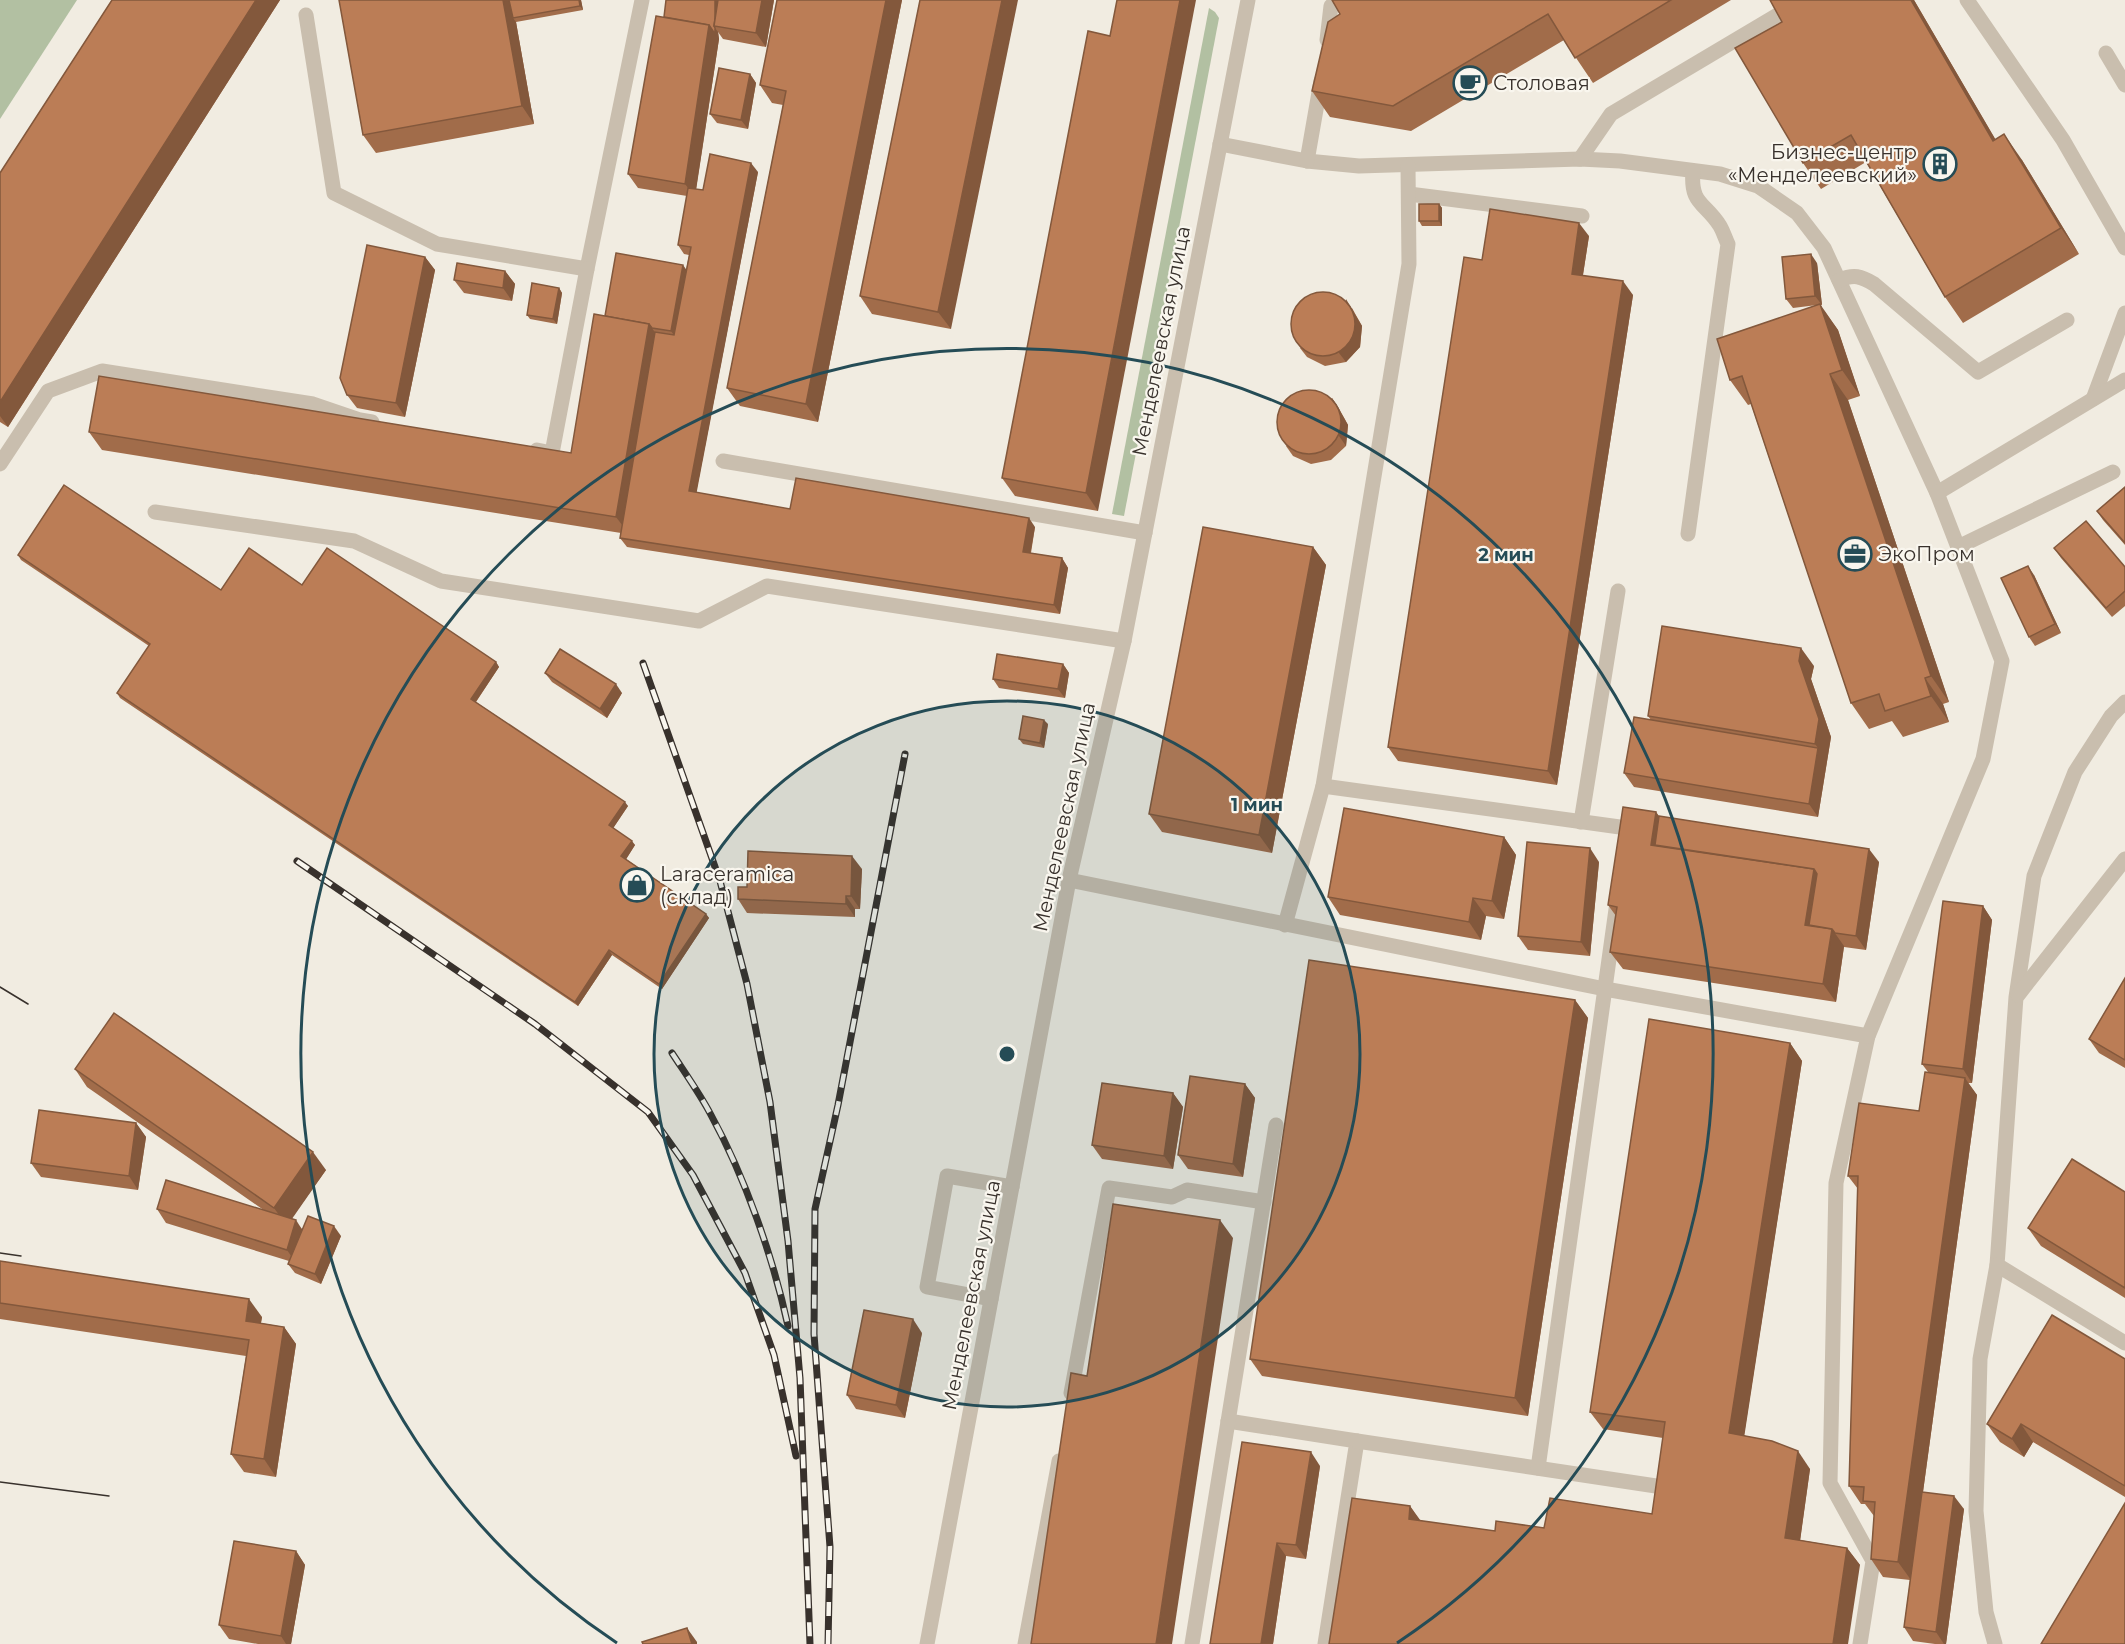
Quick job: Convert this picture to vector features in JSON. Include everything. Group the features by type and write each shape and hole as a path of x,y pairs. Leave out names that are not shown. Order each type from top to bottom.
{"street":[{"path":"518,447 552,453 642,0"},
{"name":"Менделеевская улица","path":"927,1644 1069,880 1124,641 1247,0"},
{"path":"1307,161 1331,6 1342,0"},
{"path":"1967,0 2063,140 2125,248"},
{"path":"1580,159 1611,114 1781,13"},
{"path":"306,15 334,193 438,244 587,270"},
{"path":"2106,53 2125,85"},
{"path":"1220,144 1307,161 1359,166 1580,159 1620,161 1720,174 1758,186 1797,213 1824,248 1937,493 2002,661 1983,759 1868,1036 1836,1183 1830,1483 1873,1561 1860,1644"},
{"path":"1285,925 1323,786 1409,264 1408,166"},
{"path":"1688,534 1728,244 1720,226 1697,199 1691,185 1693,171"},
{"path":"1409,194 1582,216"},
{"path":"1839,280 1852,275 1863,277 1874,284 1978,372 2067,320"},
{"path":"2093,399 2125,314"},
{"path":"0,464 48,391 102,371 313,404 360,420 382,424"},
{"path":"1937,493 2125,380"},
{"path":"723,461 1145,533"},
{"path":"1958,546 2113,472"},
{"path":"155,512 354,541 441,581 699,621 767,586 1124,641"},
{"path":"1581,822 1618,591"},
{"path":"1995,1644 1986,1612 1976,1511 1980,1359 1997,1264 2016,997 2034,876 2075,772 2112,716 2125,702"},
{"path":"1323,786 1627,828 1624,851"},
{"path":"2016,997 2125,859"},
{"path":"1069,880 1605,989 1868,1036"},
{"path":"1538,1468 1619,886"},
{"path":"1192,1644 1276,1125"},
{"path":"991,1299 927,1287 947,1176 1012,1187"},
{"path":"1068,1410 1109,1188 1172,1197 1187,1190 1264,1202"},
{"path":"1997,1264 2125,1343"},
{"path":"1228,1421 1656,1486"},
{"path":"1325,1644 1357,1441"},
{"path":"1025,1644 1062,1445"}],"green space":[{"path":"0,0 77,0 0,119"},
{"path":"1209,8 1219,18 1124,516 1112,514"}],"building":[{"path":"112,0 256,0 0,402 0,173"},
{"path":"339,0 503,0 522,106 363,135"},
{"path":"509,0 579,0 580,6 513,18"},
{"path":"666,0 715,0 715,34 709,25 664,17"},
{"path":"718,0 762,0 756,33 714,26"},
{"path":"777,0 886,0 806,404 727,388 786,91 760,85"},
{"path":"920,0 1002,0 938,312 860,296"},
{"path":"1117,0 1180,0 1086,493 1002,478 1088,31 1110,36"},
{"path":"1332,0 1671,0 1575,58 1548,14 1393,106 1312,91 1328,22 1340,14"},
{"name":"Бизнес-центр «Менделеевский»","path":"1770,0 1911,0 1993,141 2004,134 2061,228 1945,297 1851,135 1803,163 1735,48 1782,22"},
{"path":"656,16 709,25 685,184 628,174"},
{"path":"719,68 750,74 741,120 710,114"},
{"path":"710,154 751,163 689,491 790,509 796,478 1029,518 1023,552 1062,558 1054,605 620,538 655,332 674,335 691,247 678,245 688,188 703,190"},
{"path":"1419,204 1439,204 1439,221 1419,221"},
{"path":"1490,209 1579,223 1572,274 1623,281 1548,771 1388,747 1464,257 1482,260"},
{"path":"367,245 425,257 396,403 347,395 340,378"},
{"path":"616,253 683,265 671,331 652,328 649,324 605,316"},
{"path":"1811,254 1815,296 1786,299 1782,257"},
{"path":"457,263 505,271 503,288 454,280"},
{"path":"532,283 559,288 553,319 527,315"},
{"path":"1317,292 1329,292 1346,301 1353,312 1355,324 1353,336 1346,347 1329,356 1317,356 1305,351 1296,342 1291,330 1291,318 1296,306 1305,297"},
{"name":"ЭкоПром","path":"1820,304 1842,370 1830,374 1931,676 1925,678 1931,696 1885,711 1879,694 1851,703 1742,376 1730,380 1717,339"},
{"path":"594,314 649,324 616,517 89,432 99,376 571,453"},
{"path":"1303,390 1315,390 1332,399 1339,410 1341,422 1339,434 1332,445 1315,454 1303,454 1291,449 1282,440 1277,428 1277,416 1282,404 1291,395"},
{"path":"64,485 221,590 249,548 302,585 327,548 496,662 471,699 625,802 609,825 632,841 621,856 706,914 659,984 609,950 575,1002 117,693 150,644 18,555"},
{"path":"2125,487 2125,543 2097,511"},
{"path":"2086,521 2125,567 2125,591 2106,608 2054,548"},
{"path":"1203,527 1313,547 1259,835 1149,814"},
{"path":"2028,566 2055,624 2029,637 2001,578"},
{"path":"1662,626 1801,648 1799,661 1819,719 1815,744 1648,716"},
{"path":"560,649 616,684 600,709 545,673"},
{"path":"997,654 1063,664 1058,689 993,679"},
{"path":"1023,716 1044,720 1040,743 1019,739"},
{"path":"1634,717 1818,748 1809,804 1624,773"},
{"path":"1623,807 1656,812 1651,845 1814,869 1805,925 1832,929 1823,984 1610,952 1617,907 1608,905"},
{"path":"1344,808 1504,837 1492,901 1473,898 1469,922 1328,897"},
{"path":"1659,816 1869,849 1856,936 1835,933 1832,929 1809,925 1817,874 1814,869 1655,845"},
{"path":"1527,842 1590,848 1581,942 1518,936"},
{"path":"748,851 852,856 851,896 846,896 846,904 738,899 738,887 747,887"},
{"path":"1943,901 1983,906 1963,1069 1922,1064"},
{"path":"1309,960 1575,1000 1515,1398 1250,1359"},
{"path":"2125,978 2125,1060 2089,1039"},
{"path":"114,1013 313,1152 274,1208 75,1069"},
{"path":"1649,1019 1790,1043 1729,1433 1772,1441 1798,1451 1785,1538 1847,1548 1833,1644 1329,1644 1352,1498 1410,1506 1409,1519 1495,1531 1496,1521 1544,1528 1550,1498 1652,1514 1665,1422 1590,1412"},
{"path":"1925,1072 1965,1078 1898,1562 1871,1559 1875,1502 1863,1501 1864,1487 1849,1486 1858,1176 1848,1176 1859,1103 1919,1111"},
{"path":"1190,1076 1245,1084 1233,1164 1178,1155"},
{"path":"1102,1083 1173,1093 1164,1156 1092,1145"},
{"path":"39,1110 136,1123 129,1176 31,1163"},
{"path":"2072,1159 2125,1192 2125,1288 2028,1228"},
{"path":"166,1180 296,1220 287,1250 157,1209"},
{"path":"1113,1204 1220,1220 1156,1644 1031,1644 1071,1373 1087,1376"},
{"path":"308,1216 334,1226 315,1274 288,1264"},
{"path":"0,1261 249,1299 246,1321 284,1327 264,1459 231,1454 249,1340 0,1303"},
{"path":"864,1310 913,1319 896,1405 847,1395"},
{"path":"2052,1315 2125,1359 2125,1486 2021,1424 2012,1439 1987,1424"},
{"path":"1242,1442 1311,1452 1296,1545 1277,1543 1261,1644 1210,1644"},
{"path":"1922,1492 1954,1496 1936,1632 1904,1627"},
{"path":"2125,1503 2125,1644 2041,1644"},
{"path":"234,1541 296,1551 281,1636 219,1625"},
{"path":"687,1628 692,1644 643,1644 642,1642"}],"tram line":[{"path":"0,987 28,1004"},
{"path":"0,1253 21,1256"},
{"path":"0,1482 109,1496"}],"railway":[{"path":"643,663 720,881 747,984 770,1102 788,1241 800,1378 810,1644"},
{"path":"828,1644 830,1547 814,1334 815,1209 838,1105 905,754"},
{"path":"297,861 535,1024 648,1112 693,1175 745,1273 774,1355 796,1456"},
{"path":"672,1053 707,1107 735,1164 766,1245 788,1326"}],"place":[{"name":"Столовая","path":"1470,83"},
{"name":"Бизнес-центр «Менделеевский»","path":"1940,164"},
{"name":"ЭкоПром","path":"1855,554"},
{"name":"Laraceramica (склад)","path":"637,885"}]}
